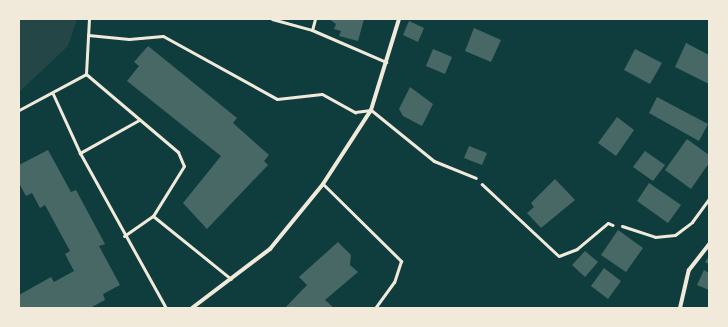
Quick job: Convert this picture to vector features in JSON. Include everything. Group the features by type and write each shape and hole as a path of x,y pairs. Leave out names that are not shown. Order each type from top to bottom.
{"street":[{"path":"192,308 270,249 323,184 370,110 399,19"},
{"path":"680,308 689,270 709,244"}],"lane":[{"path":"86,74 89,19"},
{"path":"272,19 312,30 386,62"},
{"path":"312,30 315,19"},
{"path":"88,35 129,39 164,36 277,99 322,94 355,112 370,110 434,161 476,178"},
{"path":"19,110 53,94 86,74"},
{"path":"86,74 178,152 184,166 153,216 124,236"},
{"path":"53,94 80,153 124,236 166,308"},
{"path":"80,153 139,120"},
{"path":"323,184 401,261 394,282 376,308"},
{"path":"622,226 655,237 675,235 692,222 709,199"},
{"path":"153,216 231,279"}],"path":[{"path":"476,178 559,256 577,249 608,223 622,226"}],"shaded area":[{"path":"19,19 77,19 68,46 19,92"}],"building":[{"path":"329,19 364,19 358,41 339,36 341,31 334,29 336,24"},
{"path":"409,21 424,28 418,42 403,35"},
{"path":"474,28 501,40 491,62 465,51"},
{"path":"686,43 709,55 709,84 675,67"},
{"path":"148,46 237,118 233,123 269,155 264,161 268,165 207,229 183,203 221,156 127,81 139,66 134,62"},
{"path":"433,49 452,57 445,74 426,66"},
{"path":"635,49 662,63 650,84 624,70"},
{"path":"410,87 433,104 422,126 403,116 399,109"},
{"path":"657,97 708,124 699,141 649,113"},
{"path":"617,117 634,130 616,156 598,143"},
{"path":"687,139 709,155 709,163 691,189 665,170"},
{"path":"469,146 487,153 482,165 464,158"},
{"path":"48,150 71,192 76,190 105,244 99,246 120,285 103,294 105,300 90,308 19,308 19,295 51,277 54,282 74,271 65,254 70,251 45,205 40,208 32,193 26,196 19,183 19,165"},
{"path":"645,151 665,165 653,181 633,167"},
{"path":"555,179 575,200 541,228 527,213 534,207 531,203"},
{"path":"649,183 681,205 668,223 637,201"},
{"path":"618,230 643,248 626,272 601,255"},
{"path":"338,242 351,255 350,265 358,272 325,300 334,308 285,308 307,285 299,277"},
{"path":"585,251 598,262 585,277 572,265"},
{"path":"709,256 709,264 705,262"},
{"path":"604,268 621,281 608,299 591,286"},
{"path":"704,270 709,273 709,290 697,285"}]}
